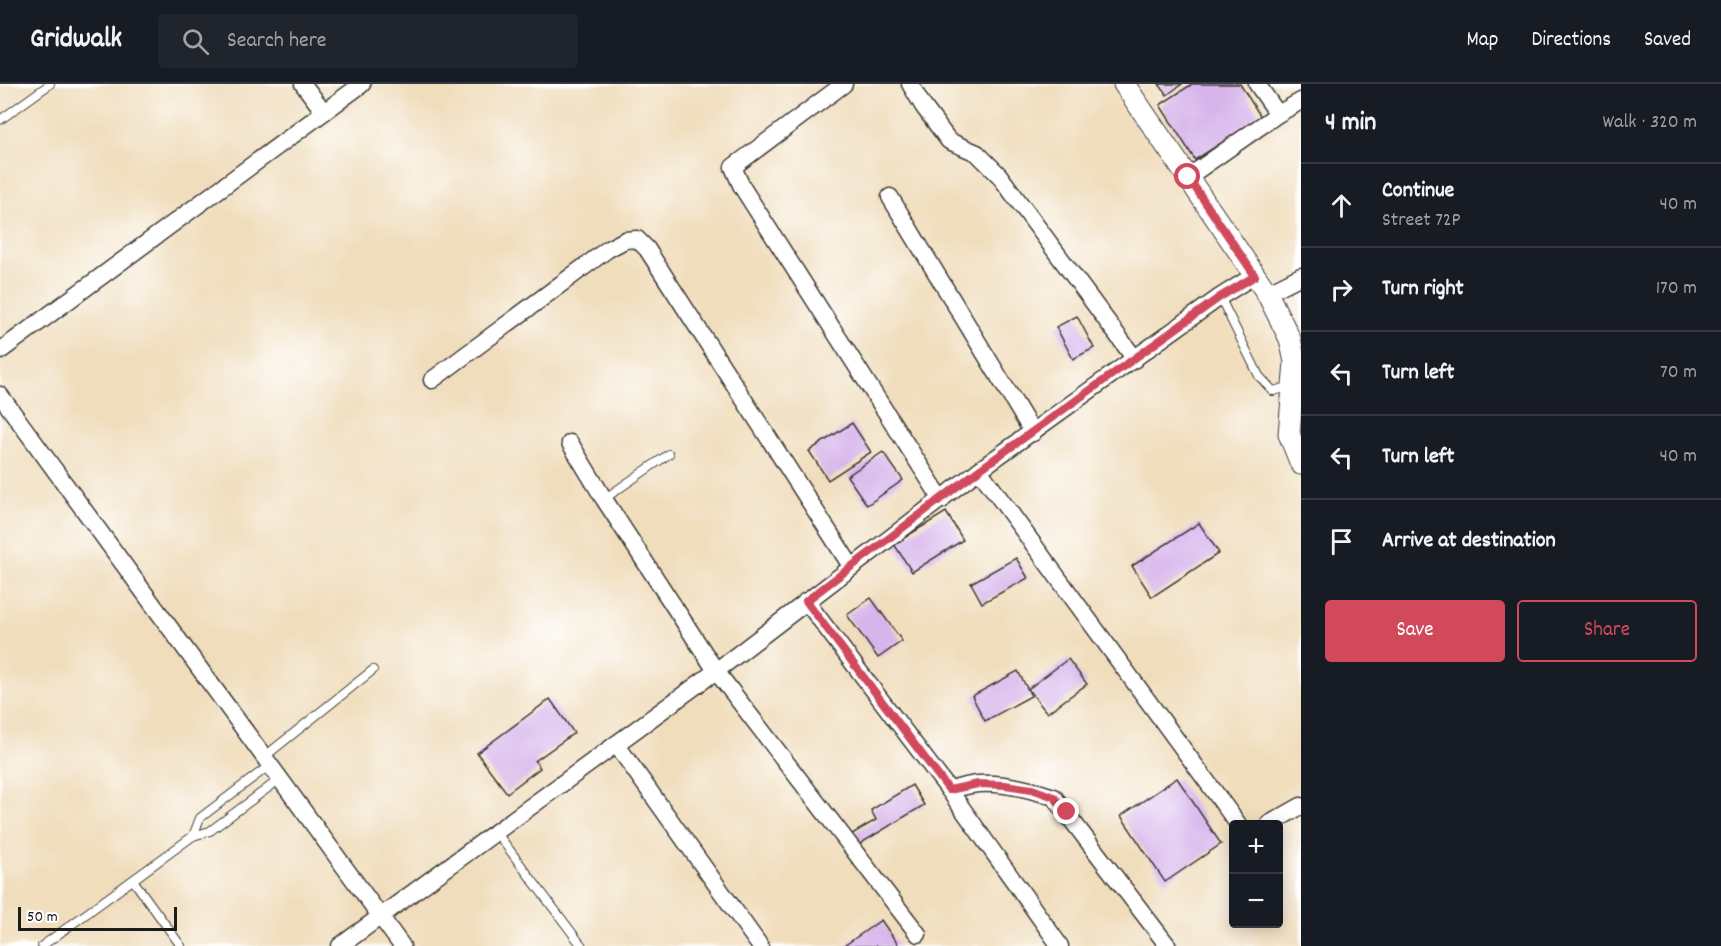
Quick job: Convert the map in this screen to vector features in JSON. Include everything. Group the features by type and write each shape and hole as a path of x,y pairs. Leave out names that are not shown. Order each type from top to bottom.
{"street":[{"path":"303,84 324,112"},
{"path":"0,351 362,84"},
{"path":"844,84 733,167 742,187 942,500"},
{"path":"910,84 949,141 976,153 999,175 1135,359"},
{"path":"1124,84 1267,293 1290,339 1298,362 1289,434 1301,464"},
{"path":"1257,84 1278,114"},
{"path":"1188,177 1278,114 1301,101"},
{"path":"890,197 1034,433"},
{"path":"432,380 608,249 625,240 637,239 647,249 851,566"},
{"path":"340,946 716,671 979,470 1034,433 1220,297 1255,276"},
{"path":"1267,293 1301,276"},
{"path":"0,395 402,946"},
{"path":"570,443 716,671 918,933"},
{"path":"979,470 1234,820"},
{"path":"806,601 949,790 1060,946"},
{"path":"616,744 760,946"},
{"path":"949,790 978,784 1005,785 1032,789 1054,797 1168,946"},
{"path":"1277,820 1301,806"}],"lane":[{"path":"0,120 50,84"},
{"path":"1220,297 1259,376 1267,386 1273,391 1294,386"},
{"path":"604,499 669,454"},
{"path":"193,836 200,818 373,670"},
{"path":"42,946 193,836 210,831 280,779"},
{"path":"496,832 582,946"},
{"path":"133,880 181,946"}],"building":[{"path":"1159,84 1182,84 1167,95"},
{"path":"1192,84 1240,84 1261,117 1195,160 1160,105"},
{"path":"1077,316 1094,348 1073,359 1056,327"},
{"path":"852,423 871,452 828,480 809,451"},
{"path":"883,452 903,480 867,505 847,476"},
{"path":"946,512 963,540 912,572 894,544"},
{"path":"1199,523 1219,553 1152,597 1132,566"},
{"path":"1016,558 1028,578 982,603 971,583"},
{"path":"871,598 902,641 878,658 847,615"},
{"path":"1068,659 1087,684 1047,713 1028,689"},
{"path":"1018,671 1031,696 985,721 972,696"},
{"path":"550,699 574,733 535,761 540,768 507,793 477,753"},
{"path":"1177,778 1221,844 1165,882 1121,816"},
{"path":"912,785 924,805 858,845 852,834 876,820 871,810"},
{"path":"881,920 899,946 844,946"}],"route":[{"path":"1067,812 1054,797 1032,789 978,784 949,790 806,601 979,470 1034,433 1220,297 1255,276 1188,177"}]}
